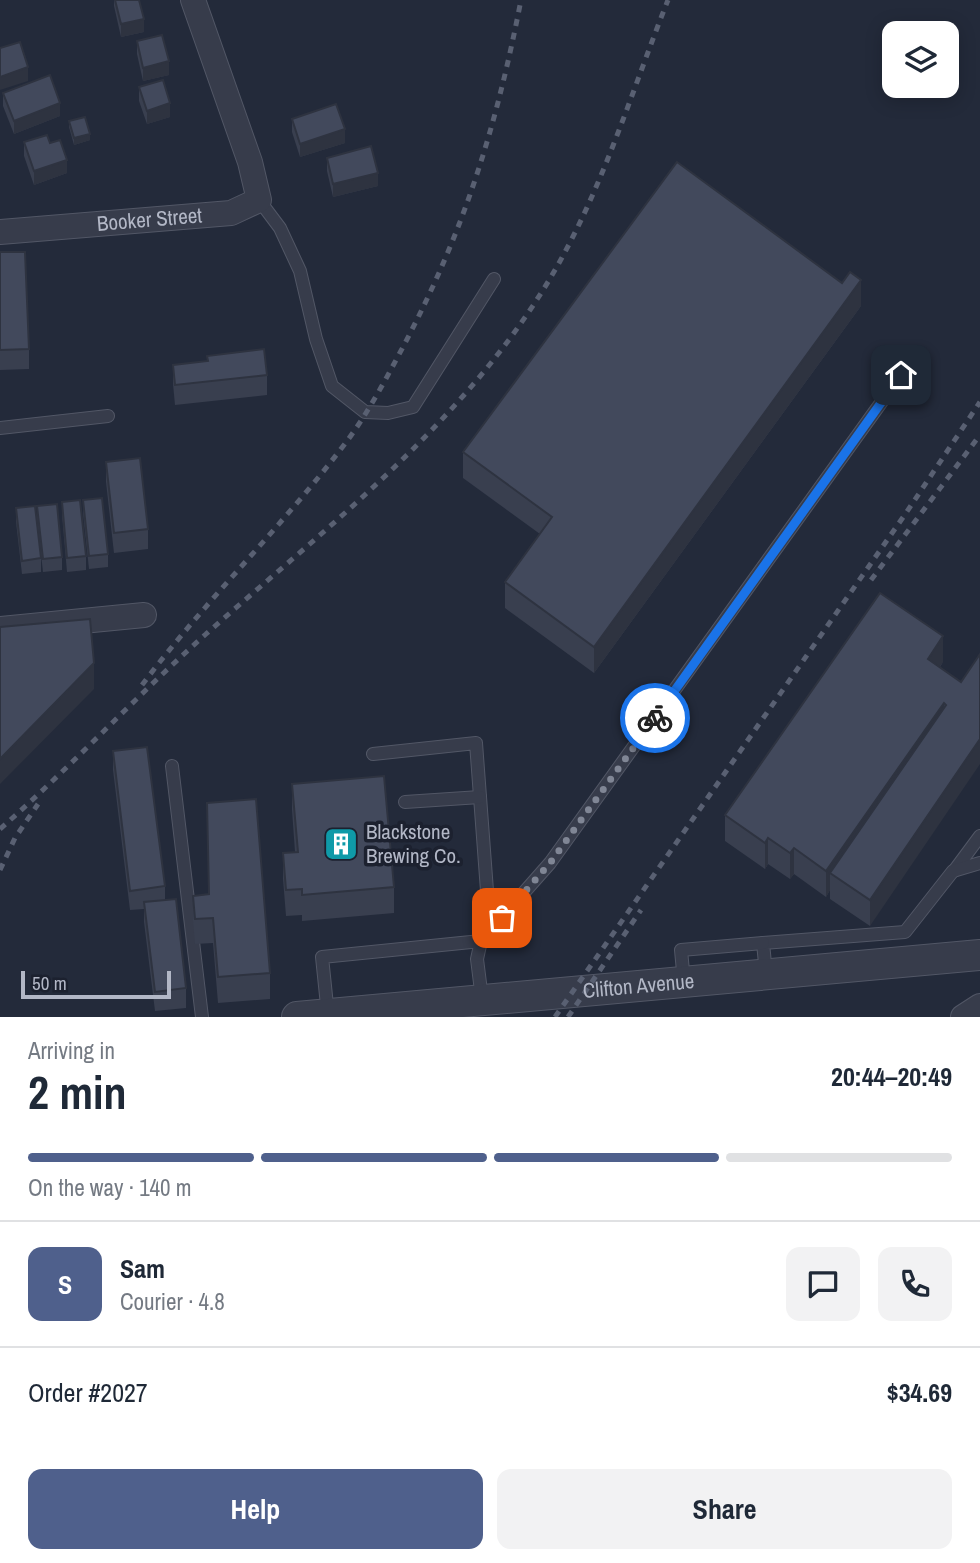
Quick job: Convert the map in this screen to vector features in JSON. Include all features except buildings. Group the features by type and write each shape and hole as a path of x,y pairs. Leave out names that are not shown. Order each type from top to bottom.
{"street":[{"path":"193,0 250,162 259,200"},
{"name":"Booker Street","path":"2,226 231,214 259,200"},
{"path":"0,629 144,615"},
{"name":"Clifton Avenue","path":"297,1017 980,955"},
{"path":"963,1017 980,1006"}],"lane":[{"path":"259,200 280,228 300,271 316,339 332,386 365,412 388,413 413,407 473,317 494,279"},
{"path":"328,1016 323,957 485,936 550,863 901,375"},
{"path":"0,428 108,416"},
{"path":"373,754 476,743 485,936 477,959 482,999"},
{"path":"172,766 202,1017"},
{"path":"405,802 480,797"},
{"path":"684,982 681,950 905,932 980,836"},
{"path":"953,871 980,863"},
{"path":"763,943 766,975"}],"railway":[{"path":"142,685 191,624 320,476 352,433 383,384 426,302 461,219 501,92 521,0"},
{"path":"0,829 206,634 387,474 471,387 509,340 543,290 581,220 612,148 668,0"},
{"path":"555,1017 906,513 980,402"},
{"path":"871,580 980,435"},
{"path":"0,870 15,838 38,804"},
{"path":"568,1017 641,910"}],"way so far":[{"path":"502,918 550,863 655,718"}],"place":[{"name":"Blackstone Brewing Co.","path":"341,844"}],"route":[{"path":"655,718 901,375"}]}
